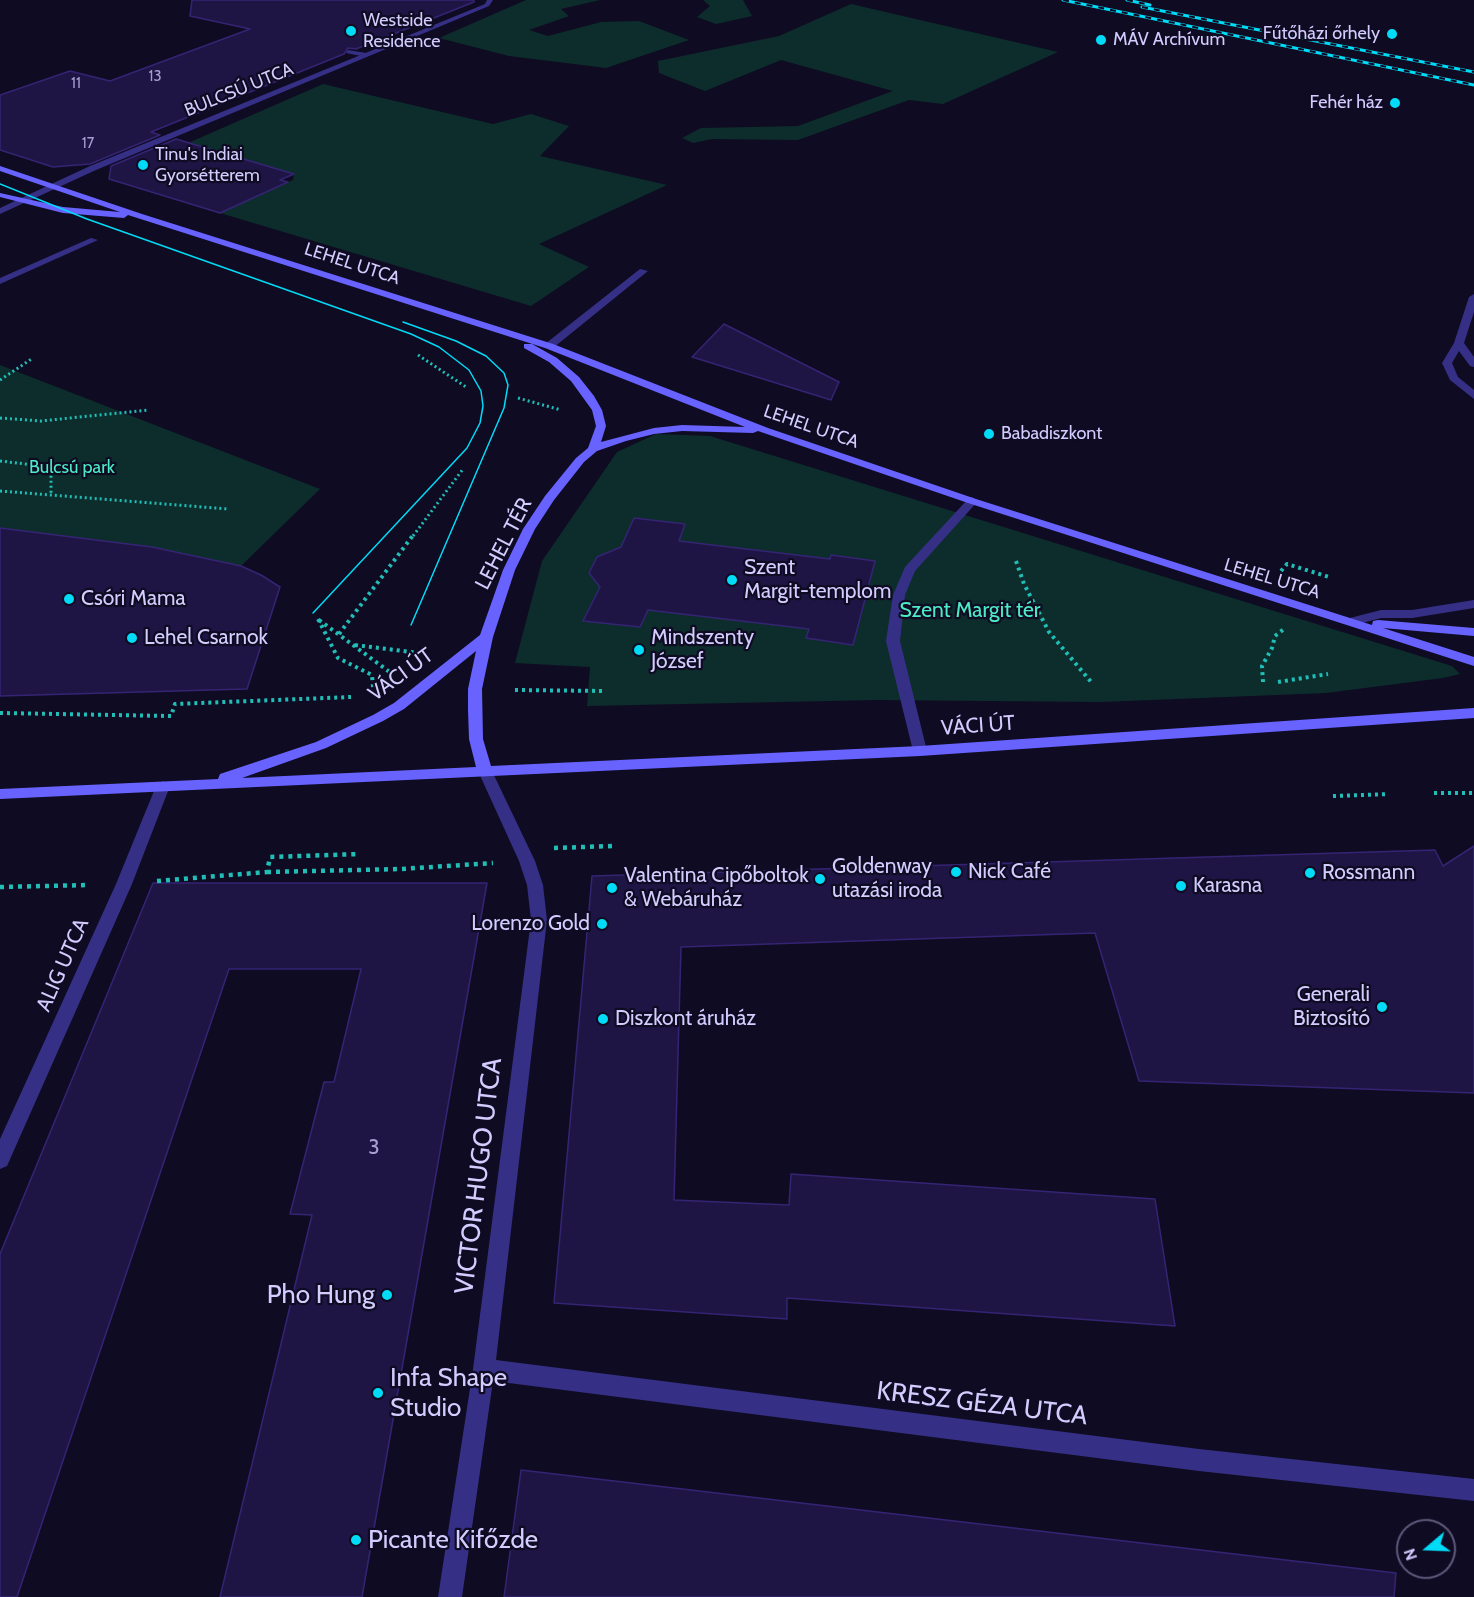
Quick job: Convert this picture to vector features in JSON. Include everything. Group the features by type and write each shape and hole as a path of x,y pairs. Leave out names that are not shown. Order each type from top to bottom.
{"main road":[{"name":"LEHEL UTCA","path":"0,168 139,216 549,346 764,430 972,501 1474,662"},
{"name":"LEHEL UTCA","path":"0,195 63,210 139,216"},
{"path":"502,330 552,360 575,379 590,398 597,410 601,426 593,449"},
{"name":"LEHEL TÉR","path":"486,637 509,570 530,529 549,498 580,460 593,449 623,438 681,428 764,430"},
{"path":"1351,622 1474,632"},
{"path":"485,771 476,739 475,689 486,637"},
{"name":"VÁCI ÚT","path":"207,784 321,746 378,718 399,706 486,637"},
{"name":"VÁCI ÚT","path":"0,794 920,751 1474,713"}],"street":[{"name":"BULCSÚ UTCA","path":"0,211 487,5 490,1"},
{"path":"348,52 366,56"},
{"path":"0,281 94,240"},
{"path":"549,346 643,271"},
{"path":"1474,297 1459,343 1447,363 1454,378 1474,396"},
{"path":"1459,343 1474,364"},
{"path":"920,751 893,641 899,594 909,570 972,501"},
{"path":"1351,622 1381,614 1412,614 1474,604"},
{"name":"VICTOR HUGO UTCA","path":"450,1597 484,1369 539,920 535,885 527,861 485,771"},
{"name":"ALIG UTCA","path":"0,1160 124,884 163,786"},
{"name":"KRESZ GÉZA UTCA","path":"484,1369 1199,1460 1474,1490"}],"path":[{"path":"418,355 466,387"},
{"path":"0,380 33,358"},
{"path":"518,398 562,410"},
{"path":"0,418 41,421 149,410"},
{"path":"0,461 51,467 51,493"},
{"path":"339,634 463,469"},
{"path":"0,490 228,509"},
{"path":"1016,561 1024,584 1049,632 1092,683"},
{"path":"1287,564 1329,577"},
{"path":"1263,682 1262,666 1272,648 1275,636 1293,622 1304,607"},
{"path":"370,691 374,685 372,675 338,657 318,619 391,673"},
{"path":"354,645 425,653"},
{"path":"1278,682 1328,674"},
{"path":"515,690 604,691"},
{"path":"0,714 171,716 175,704 330,700 356,697"},
{"path":"1434,793 1472,793"},
{"path":"1333,796 1389,794"},
{"path":"544,848 612,846"},
{"path":"267,872 270,857 360,854"},
{"path":"0,887 124,884 267,872 401,869 527,861"}],"green space":[{"path":"526,0 600,0 561,9 569,16 529,30 548,36 601,22 639,21 689,40 606,68 509,56 439,38"},
{"path":"703,0 743,0 752,16 716,24 697,17 710,6"},
{"path":"851,4 1058,52 943,104 909,100 798,140 712,139 693,143 682,138 701,128 798,126 893,91 781,60 705,91 659,73 658,61 779,36"},
{"path":"323,84 493,124 531,114 569,126 540,156 667,185 539,244 589,267 531,306 220,213 293,180 294,174 188,143"},
{"name":"Bulcsú park","path":"0,365 320,489 241,566 152,547 0,528"},
{"name":"Szent Margit tér","path":"656,434 710,436 1452,666 1460,674 1326,693 1102,702 876,700 587,706 590,667 515,663 542,561 617,452"}],"building":[{"path":"192,0 474,0 474,2 356,49 348,48 344,54 151,132 160,135 90,164 53,167 0,150 0,95 70,71 110,81 250,29 190,16"},
{"path":"176,139 294,174 280,180 288,182 220,213 109,179 111,166"},
{"path":"724,324 839,382 831,400 692,357"},
{"name":"Szent Margit-templom","path":"634,518 685,524 679,541 830,559 831,555 875,561 853,645 806,638 809,629 648,610 640,627 583,621 600,587 589,573 597,557 621,547"},
{"name":"Lehel Csarnok","path":"0,528 152,547 241,566 280,587 247,689 0,696"},
{"path":"1474,846 1474,1093 1139,1081 1095,933 681,947 674,1200 789,1205 791,1174 1155,1199 1175,1326 787,1298 787,1319 554,1303 592,876 1435,850 1443,866"},
{"path":"153,883 487,883 362,1597 220,1597 312,1215 290,1214 324,1082 334,1082 361,969 229,969 17,1597 0,1597 0,1254"},
{"path":"521,1470 1396,1573 1394,1597 504,1597"}],"tram line":[{"path":"0,184 87,219 411,334 439,347 469,370 481,391 483,406 480,423 467,448 313,613"},
{"path":"403,322 456,341 486,356 504,373 508,385 504,408 411,625"}],"railway":[{"path":"1063,0 1474,85"},
{"path":"1127,0 1150,5"},
{"path":"1142,7 1474,72"}],"place":[{"name":"Westside Residence","path":"351,31"},
{"name":"Fűtőházi őrhely","path":"1392,34"},
{"name":"MÁV Archívum","path":"1101,40"},
{"name":"Fehér ház","path":"1395,103"},
{"name":"Tinu's Indiai Gyorsétterem","path":"143,165"},
{"name":"Babadiszkont","path":"989,434"},
{"name":"Szent Margit-templom","path":"732,580"},
{"name":"Csóri Mama","path":"69,599"},
{"name":"Lehel Csarnok","path":"132,638"},
{"name":"Mindszenty József","path":"639,650"},
{"name":"Nick Café","path":"956,872"},
{"name":"Rossmann","path":"1310,873"},
{"name":"Goldenway utazási iroda","path":"820,879"},
{"name":"Karasna","path":"1181,886"},
{"name":"Valentina Cipőboltok & Webáruház","path":"612,888"},
{"name":"Lorenzo Gold","path":"602,924"},
{"name":"Generali Biztosító","path":"1382,1007"},
{"name":"Diszkont áruház","path":"603,1019"},
{"name":"Pho Hung","path":"387,1295"},
{"name":"Infa Shape Studio","path":"378,1393"},
{"name":"Picante Kifőzde","path":"356,1540"}]}
